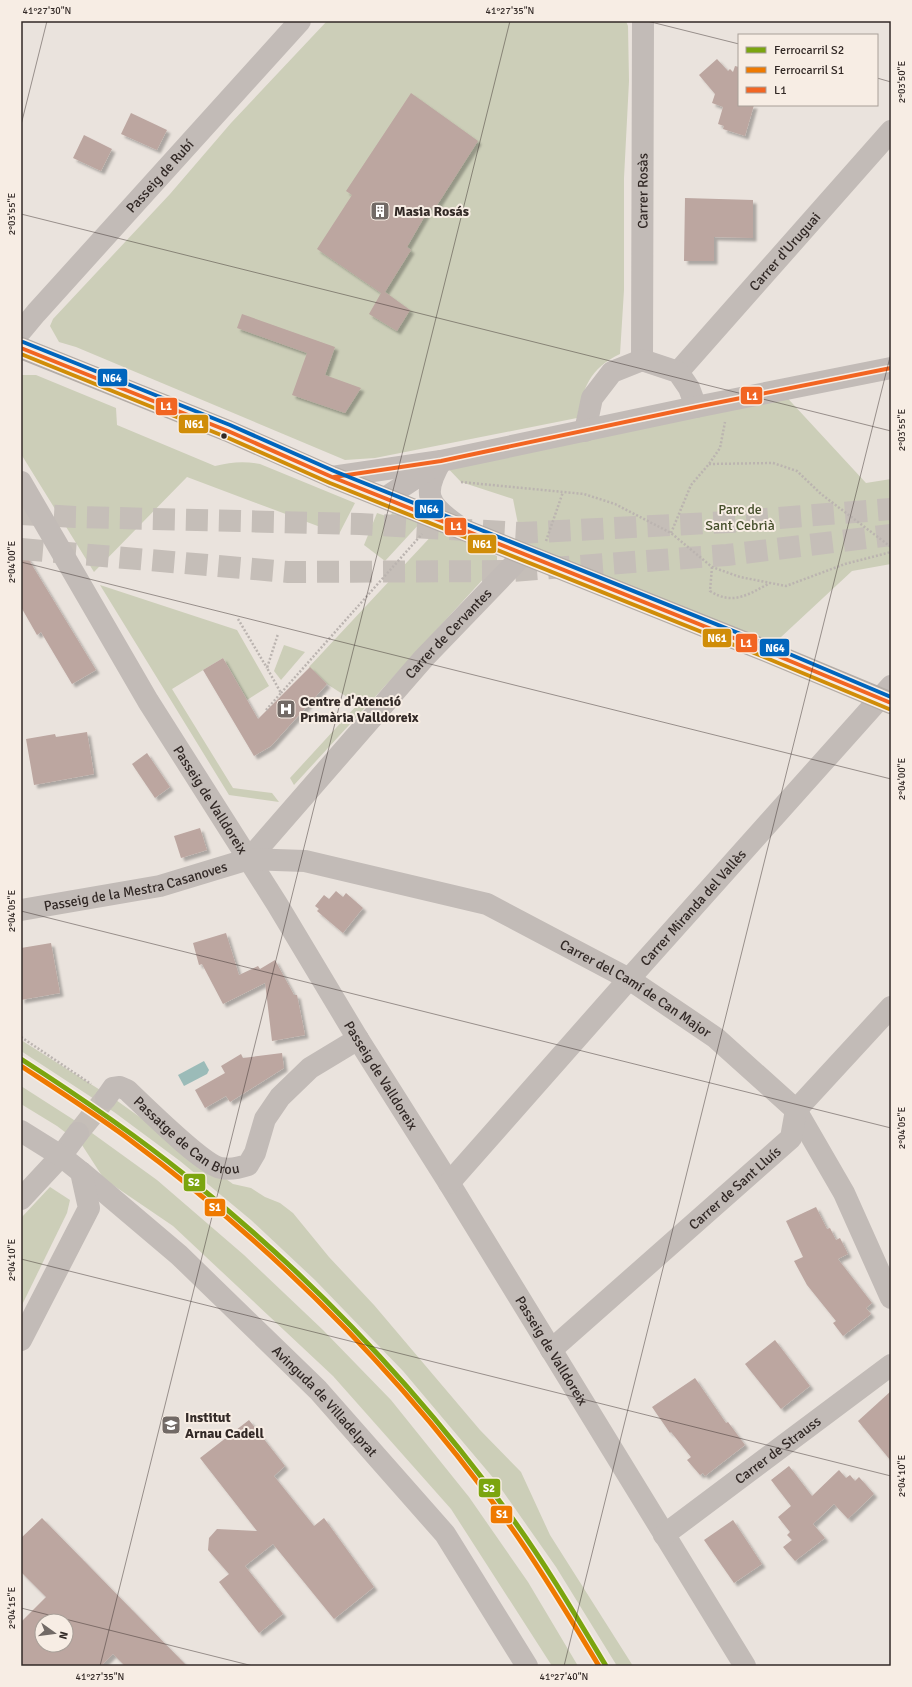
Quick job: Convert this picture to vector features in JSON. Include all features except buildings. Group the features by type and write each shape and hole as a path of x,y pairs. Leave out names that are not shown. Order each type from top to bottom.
{"main road":[{"path":"21,348 532,558 773,654 887,696"}],"street":[{"name":"Passeig de Rubí","path":"21,331 300,21"},
{"name":"Carrer Rosàs","path":"642,360 643,21"},
{"name":"Carrer d'Uruguai","path":"678,372 891,131"},
{"path":"585,431 592,398 612,372 642,360 678,372 689,388 696,407"},
{"path":"332,477 441,461 696,407 891,368"},
{"path":"385,498 441,461"},
{"path":"441,461 429,486 432,500 441,513 470,533"},
{"name":"Passeig de Valldoreix","path":"21,482 148,701 249,859 358,1039 449,1183 745,1666"},
{"name":"Carrer de Cervantes","path":"249,859 424,658 532,558"},
{"name":"Carrer Miranda del Vallès","path":"449,1183 628,979 887,696"},
{"name":"Passeig de la Mestra Casanoves","path":"21,910 160,886 249,859"},
{"name":"Carrer del Camí de Can Major","path":"249,859 305,861 487,904 628,979 716,1038 796,1110 844,1193 891,1298"},
{"path":"796,1110 891,1007"},
{"name":"Passatge de Can Brou","path":"99,1091 120,1087 127,1090 207,1161 220,1168 235,1169 248,1165 255,1153 265,1119 280,1097 310,1068 358,1039"},
{"name":"Carrer de Sant Lluís","path":"551,1350 791,1138 796,1110"},
{"path":"21,1131 61,1156"},
{"path":"21,1199 61,1156 78,1133"},
{"name":"Avinguda de Villadelprat","path":"61,1156 179,1255 318,1390 445,1534 527,1666"},
{"path":"21,1340 89,1208 81,1172"},
{"name":"Carrer de Strauss","path":"664,1535 891,1365"}],"path":[{"path":"671,534 691,485 709,464 720,448 726,425 722,402"},
{"path":"709,464 773,463 797,471 820,494 891,548"},
{"path":"461,482 584,494 615,504 671,534 712,567 740,577 786,586 845,564 891,552"},
{"path":"532,558 563,492"},
{"path":"266,710 436,519"},
{"path":"712,567 710,591 719,597 742,598 770,583"},
{"path":"238,619 281,692"},
{"path":"267,668 278,634"},
{"path":"21,1036 99,1091"}],"green space":[{"path":"327,21 626,21 628,26 629,81 624,178 624,290 620,354 601,366 590,380 582,397 577,418 375,458 345,460 76,347 59,342 50,326 53,319 170,194 231,123"},
{"path":"21,375 36,375 116,408 117,425 215,466 238,462 260,464 355,503 339,534 187,477 94,572 21,454"},
{"name":"Parc de Sant Cebrià","path":"780,390 866,483 891,479 891,564 852,571 766,651 524,554 513,499 461,482 441,461"},
{"path":"393,512 421,522 385,561 364,545 377,513 389,517"},
{"path":"437,530 497,556 497,564 294,785 290,778 358,704 327,684 309,667"},
{"path":"100,585 237,630 269,686 247,700 223,658 172,689 233,788 272,793 279,802 229,795"},
{"path":"284,645 305,652 281,680 274,671"},
{"path":"21,1040 116,1100 233,1184 251,1188 265,1197 280,1203 293,1213 329,1257 374,1305 480,1430 521,1472 550,1535 633,1666 617,1666 556,1567 495,1480 403,1371 315,1280 251,1220 180,1161 114,1112 21,1051"},
{"path":"21,1086 74,1120 157,1180 244,1255 323,1330 391,1400 469,1497 528,1582 578,1666 552,1666 451,1509 333,1376 173,1226 104,1179 82,1145 57,1126 21,1104"},
{"path":"50,1187 70,1200 67,1213 21,1307 21,1218"}],"water":[{"path":"204,1061 209,1070 207,1074 184,1086 178,1075"}],"tunnel":[{"path":"21,514 75,517 360,524 521,533 728,522 891,509"},
{"path":"21,549 288,572 512,571 727,555 891,535"},
{"path":"78,1133 106,1098"}],"rail line":[{"name":"S2","path":"21,1059 63,1086 145,1144 185,1175 275,1252 360,1336 439,1424 512,1518 549,1572 606,1666"},
{"name":"S1","path":"21,1066 126,1137 180,1179 232,1222 332,1315 379,1364 424,1415 467,1468 532,1558 599,1666"}],"transit line":[{"name":"N64","path":"23,342 230,425 334,471 768,645 891,697"},
{"name":"L1","path":"21,348 228,431 332,477 766,651 891,703"},
{"name":"N61","path":"21,354 226,437 330,483 764,657 889,709"},
{"name":"L1","path":"334,477 441,461 696,407 891,368"}],"place":[{"name":"Masia Rosás","path":"380,211"},
{"name":"Centre d'Atenció Primària Valldoreix","path":"286,709"},
{"name":"Institut Arnau Cadell","path":"171,1425"}]}
